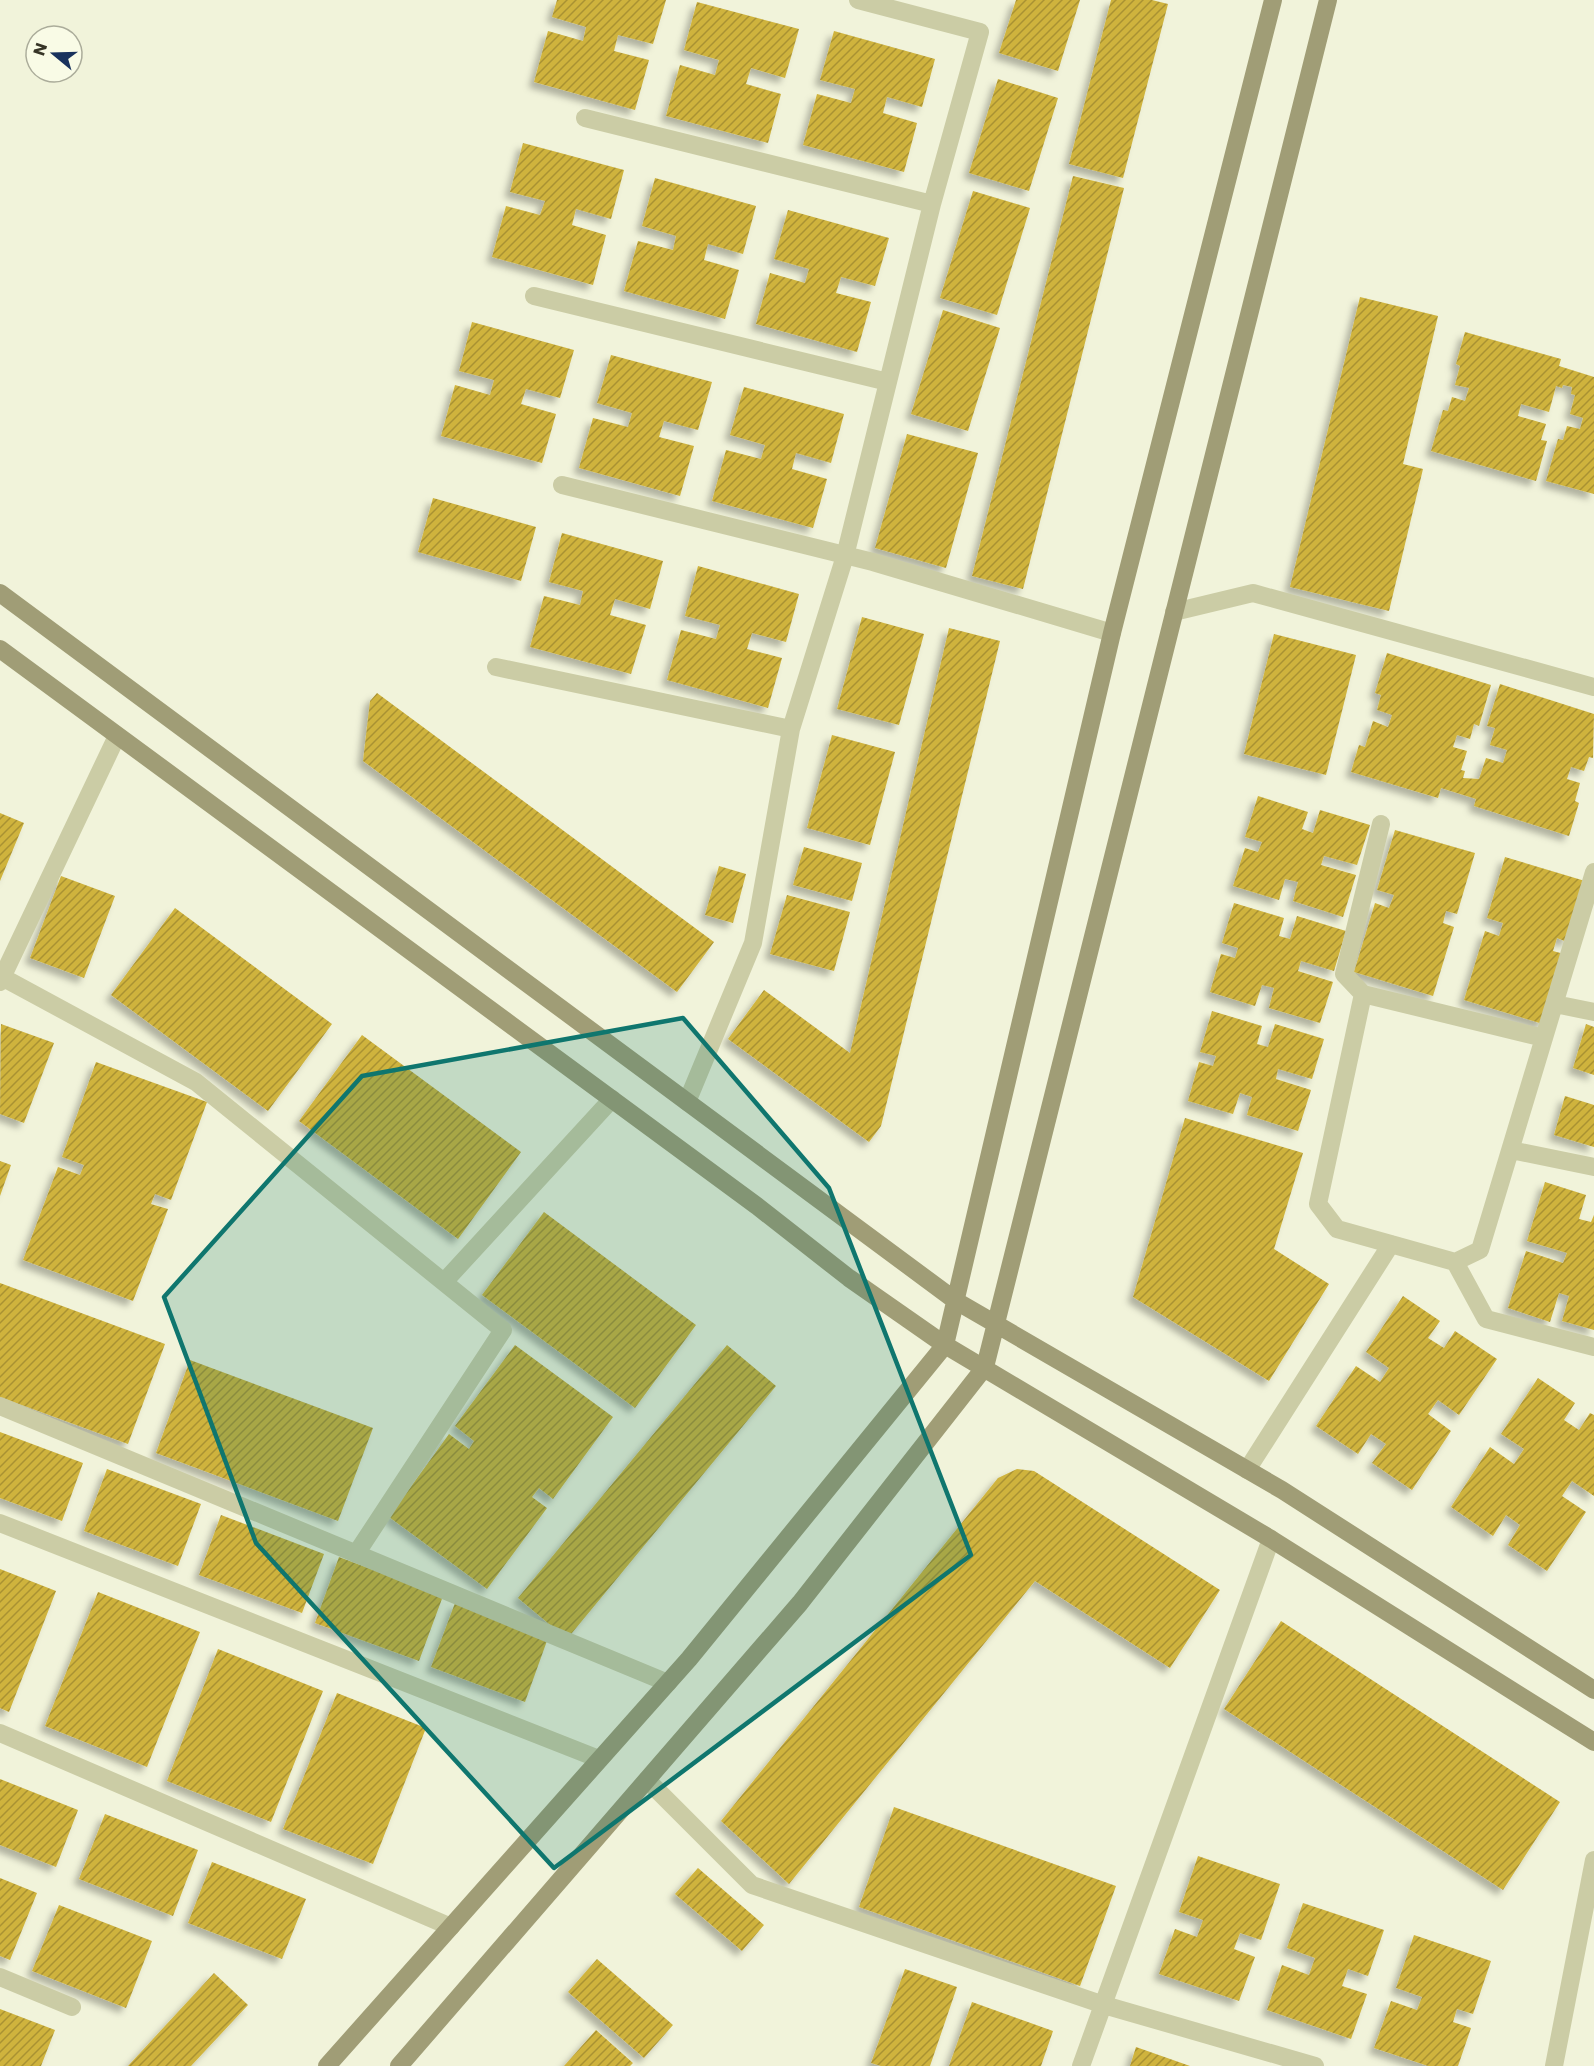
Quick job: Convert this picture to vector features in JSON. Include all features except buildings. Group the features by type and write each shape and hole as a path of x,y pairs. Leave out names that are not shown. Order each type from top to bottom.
{"street":[{"path":"687,1102 753,943 791,729 845,556 932,204 980,32 858,0"},
{"path":"327,2066 668,1683 945,1345 1112,633 1273,0"},
{"path":"399,2066 800,1603 985,1368 1328,0"},
{"path":"585,118 932,204"},
{"path":"534,296 888,382"},
{"path":"562,484 845,556 1112,633"},
{"path":"1174,612 1253,592 1594,687"},
{"path":"0,593 956,1301 1246,1470 1594,1690"},
{"path":"0,649 612,1099 849,1278 945,1345 1271,1539 1594,1742"},
{"path":"496,667 791,729"},
{"path":"117,736 1,978 196,1083 503,1330 356,1554"},
{"path":"1381,824 1344,974 1363,994 1544,1038"},
{"path":"1363,994 1318,1204 1337,1229 1455,1262 1480,1250 1594,872"},
{"path":"1554,1004 1594,1012"},
{"path":"444,1282 612,1099"},
{"path":"1511,1150 1594,1167"},
{"path":"1246,1470 1391,1245"},
{"path":"1455,1262 1486,1319 1594,1347"},
{"path":"0,1406 668,1683"},
{"path":"0,1524 599,1759"},
{"path":"1081,2066 1271,1539"},
{"path":"0,1733 451,1927"},
{"path":"647,1780 752,1885 1104,2005 1315,2066"},
{"path":"1554,2066 1594,1860"},
{"path":"0,1977 72,2007"}],"highlighted area":[{"path":"683,1018 829,1188 971,1555 554,1868 256,1543 164,1297 362,1076"}]}
